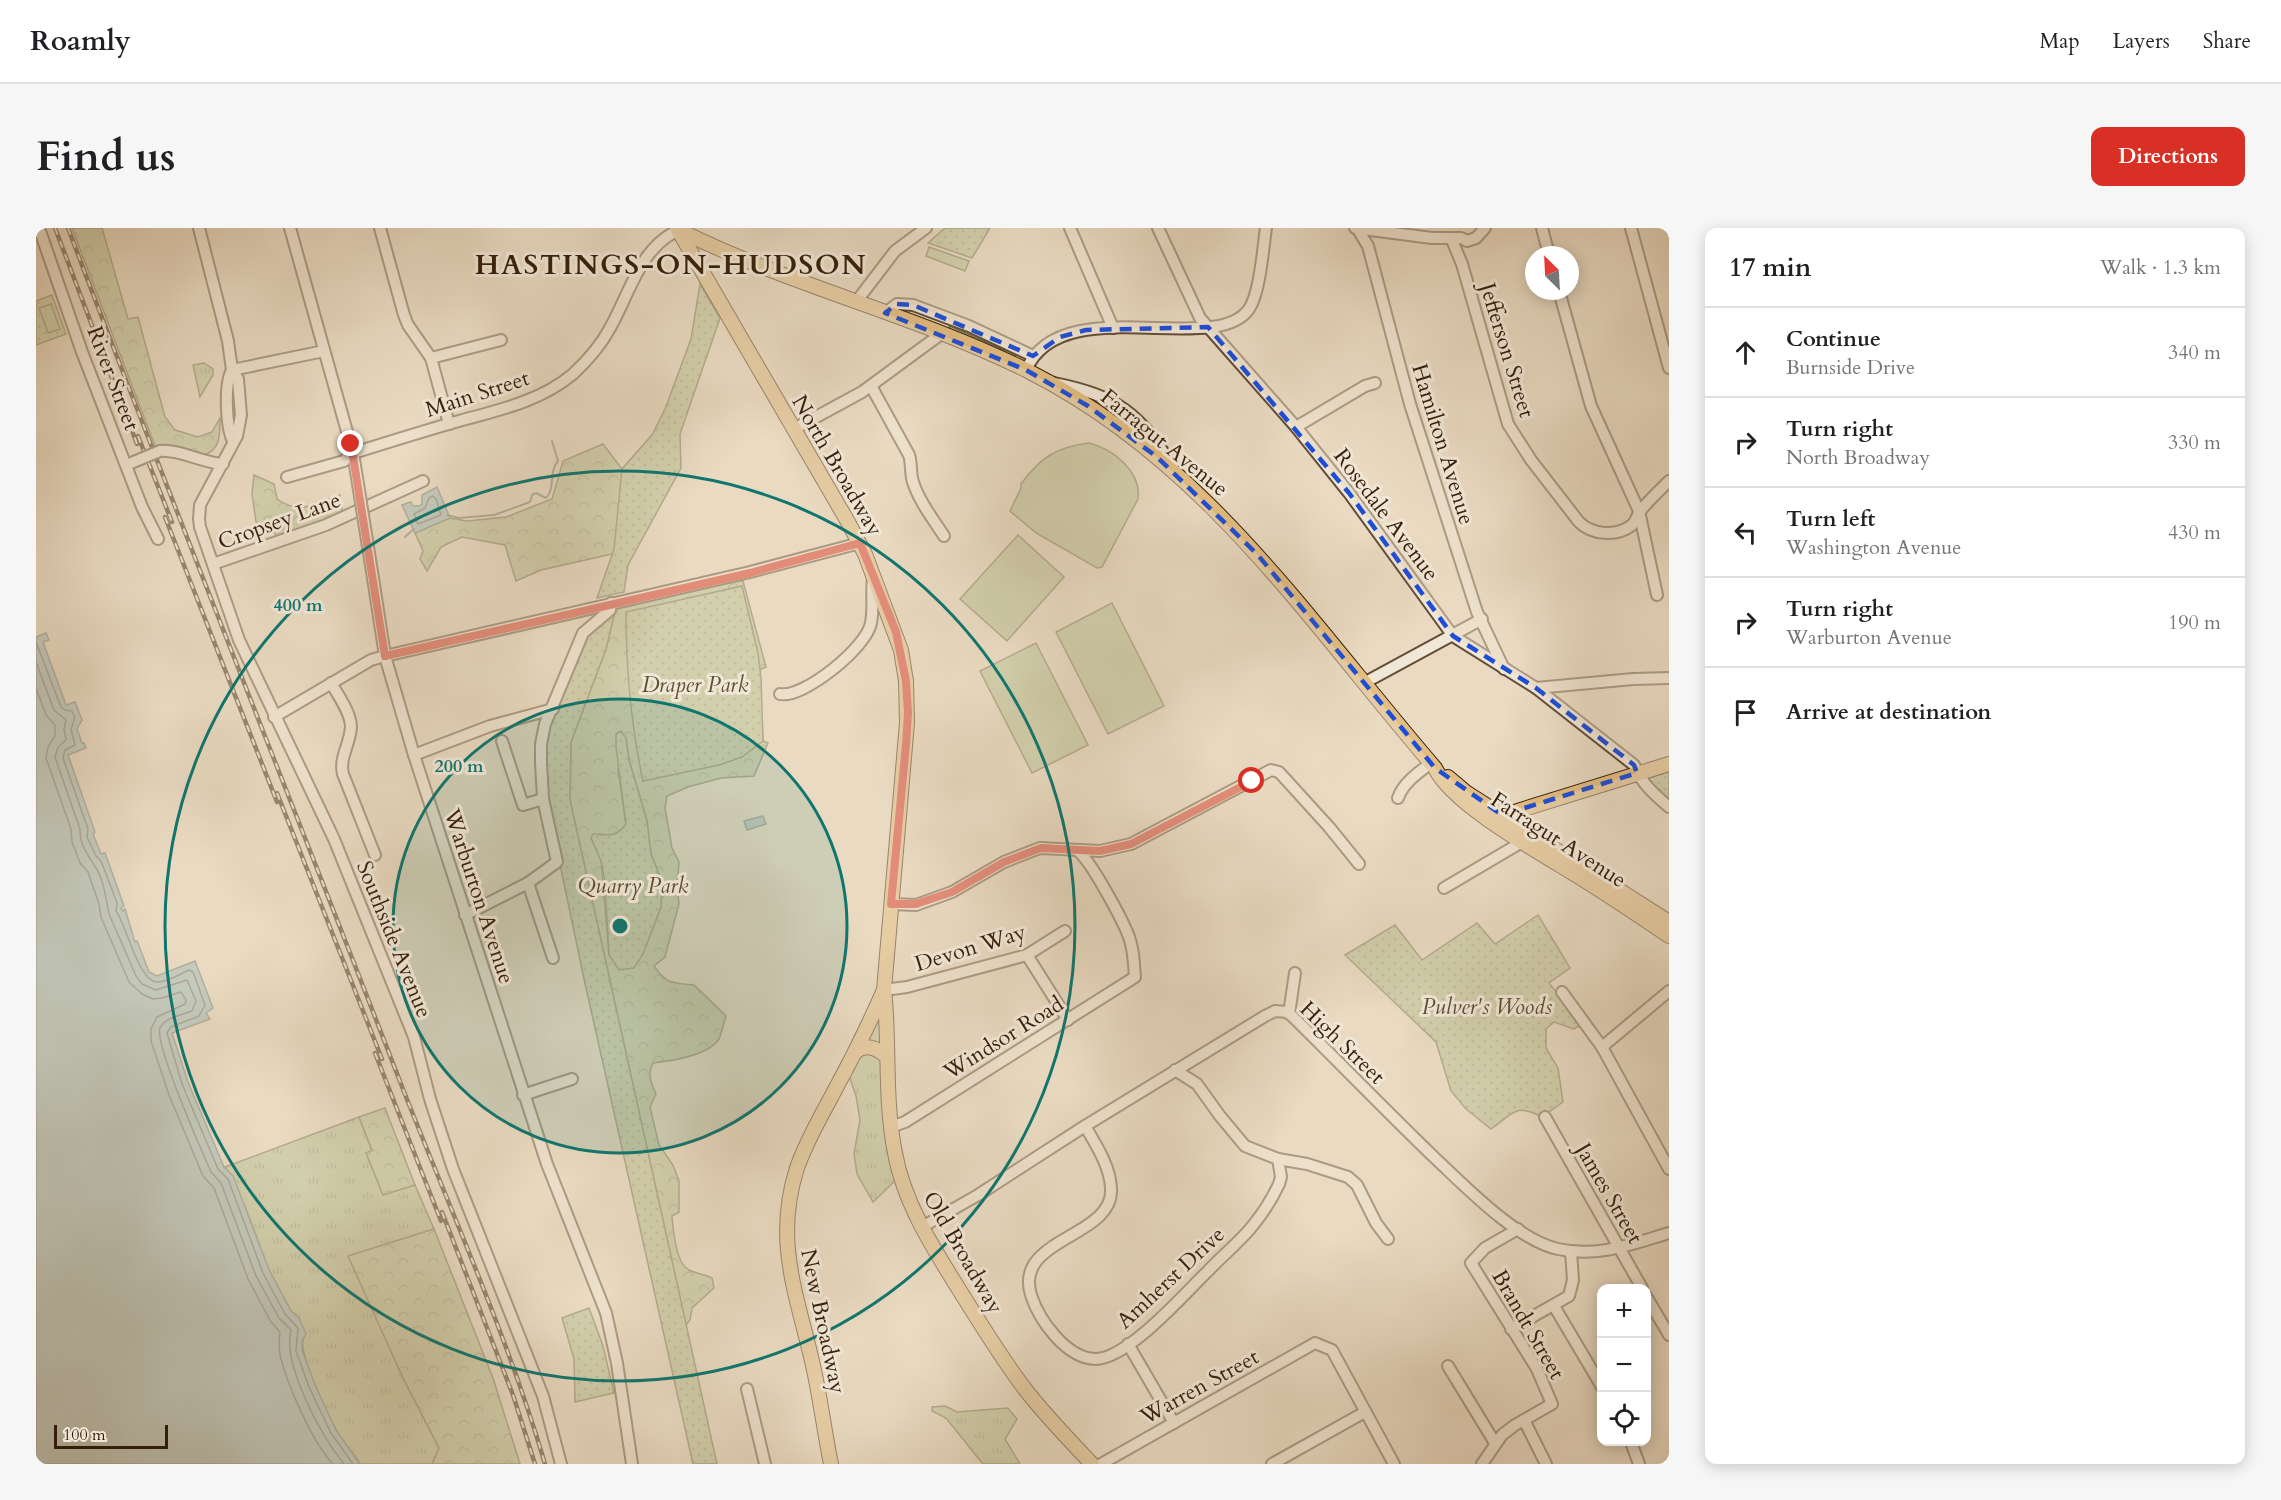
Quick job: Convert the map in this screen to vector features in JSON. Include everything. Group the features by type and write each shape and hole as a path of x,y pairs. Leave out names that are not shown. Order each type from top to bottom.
{"main road":[{"name":"Farragut Avenue","path":"680,229 736,257 941,334 1026,370 1088,406 1127,433 1211,504 1257,554 1433,765 1455,795 1590,877 1668,929"},
{"name":"North Broadway","path":"680,229 860,543 901,650 908,703 884,990"},
{"path":"1496,818 1669,764"},
{"path":"1525,837 1526,818 1533,805"},
{"name":"New Broadway","path":"831,1464 814,1370 790,1278 787,1227 790,1196 801,1157 884,990"},
{"name":"Old Broadway","path":"884,990 891,1126 895,1155 903,1184 922,1227 945,1267 1016,1377 1047,1416 1092,1464"},
{"path":"855,1052 871,1047 886,1056"}],"street":[{"name":"River Street","path":"39,228 64,302 158,539"},
{"name":"Southside Avenue","path":"199,228 228,341 232,370 227,382 228,424 233,441 223,464 203,496 199,513 200,527 239,640 334,839 414,1037 430,1099 450,1159 543,1396 561,1464"},
{"name":"Warburton Avenue","path":"290,228 353,453 385,656 414,755 523,1095 547,1164 606,1313 618,1363 632,1464"},
{"path":"380,228 404,315 408,325 431,358 449,424"},
{"path":"856,302 896,251 926,228"},
{"path":"1070,228 1113,328"},
{"name":"Rosedale Avenue","path":"1158,228 1194,308 1349,492 1453,636 1536,688 1634,765 1648,790 1669,807"},
{"path":"1026,370 1033,356 1053,341 1086,330 1208,327 1233,322 1250,307 1254,300 1266,228"},
{"path":"1356,228 1467,241 1476,238 1485,228"},
{"name":"Hamilton Avenue","path":"1356,228 1368,246 1410,405 1477,612 1504,669"},
{"path":"1457,239 1467,228"},
{"path":"1542,228 1547,246"},
{"path":"1631,228 1669,368"},
{"name":"Main Street","path":"287,477 344,461 353,453 521,403 545,392 571,375 602,341 652,249 665,237 680,229"},
{"name":"Jefferson Street","path":"1457,239 1462,264 1508,424 1526,453 1568,509 1586,529 1605,533 1617,532 1634,524 1639,511 1669,481"},
{"path":"1562,300 1591,406 1639,511 1657,595"},
{"path":"885,313 897,304 913,305 969,326 1033,356"},
{"path":"794,429 871,386 941,334"},
{"path":"431,358 501,340"},
{"path":"232,370 324,351"},
{"path":"1047,381 1099,395 1120,404 1143,425 1178,475"},
{"path":"1296,427 1365,386 1375,383"},
{"path":"871,386 909,454 912,462 911,478 917,493 944,536"},
{"path":"128,464 160,451 170,451 203,461 223,464"},
{"name":"Cropsey Lane","path":"213,564 335,522 423,480"},
{"path":"274,717 371,660 611,603 750,573 860,543"},
{"path":"780,694 793,694 830,673 861,641 871,624 873,573"},
{"path":"465,915 528,883 557,862 543,799 541,744 545,724 583,633 610,610 611,603"},
{"path":"1364,683 1482,619"},
{"path":"1536,688 1669,678"},
{"path":"331,683 351,725 342,768 375,855"},
{"path":"414,755 490,726 553,709"},
{"path":"502,741 524,805 543,799"},
{"path":"1398,798 1407,784 1433,765"},
{"path":"891,904 916,904 952,892 1024,853 1041,848 1100,851 1131,844 1271,770 1278,772 1329,827 1359,864"},
{"path":"1444,888 1525,837"},
{"name":"Windsor Road","path":"891,1126 905,1122 1135,977 1131,943 1125,924 1095,873 1078,850"},
{"path":"528,883 553,958"},
{"name":"Devon Way","path":"884,990 907,987 1027,955 1065,931"},
{"path":"1027,955 1068,1020"},
{"path":"1289,1014 1295,972"},
{"path":"1602,1047 1669,991"},
{"path":"1562,992 1602,1047 1669,1169"},
{"name":"High Street","path":"922,1227 978,1195 1085,1125 1275,1011 1289,1014 1453,1175 1494,1212 1544,1244 1571,1251 1597,1252 1620,1248 1669,1233"},
{"path":"1175,1070 1197,1084 1245,1146 1278,1159 1317,1167 1348,1177 1357,1185 1376,1223 1389,1239"},
{"path":"523,1095 572,1079"},
{"name":"James Street","path":"1545,1117 1640,1284"},
{"name":"Amherst Drive","path":"1085,1125 1102,1156 1110,1179 1112,1190 1110,1200 1100,1217 1055,1245 1033,1264 1029,1286 1036,1307 1056,1338 1075,1354 1093,1359 1102,1358 1128,1344 1150,1328 1250,1229 1279,1184 1281,1177 1278,1159"},
{"name":"Brandt Street","path":"1518,1229 1485,1248 1471,1263 1537,1369 1552,1404 1524,1420"},
{"path":"1511,1329 1569,1296 1573,1280 1571,1251"},
{"path":"1651,1303 1669,1335"},
{"path":"1554,1306 1597,1379"},
{"name":"Warren Street","path":"1101,1464 1315,1343 1332,1350 1365,1412"},
{"path":"1128,1344 1174,1422"},
{"path":"1449,1366 1495,1443"},
{"path":"747,1389 765,1464"},
{"path":"1272,1464 1365,1412 1394,1464"},
{"path":"1482,1464 1495,1443 1524,1420 1546,1464"},
{"path":"1632,1446 1639,1464"}],"highlighted area":[{"path":"897,304 913,305 1033,356 1060,337 1086,330 1208,327 1349,493 1453,636 1536,688 1634,765 1637,773 1502,815 1435,768 1257,554 1157,457 1088,406 1026,370 885,313"}],"green space":[{"path":"72,228 102,228 128,319 138,317 165,417 175,430 198,437 212,432 220,418 217,445 210,453 204,455 155,446"},
{"path":"945,228 990,228 972,258 928,243"},
{"path":"929,247 969,261 965,271 926,256"},
{"path":"700,284 720,318 680,434 681,468 628,565 624,592 597,598 614,549 622,469 652,435 665,409 691,339"},
{"path":"52,295 66,334 36,345 36,301"},
{"path":"51,304 60,329 48,333 39,308"},
{"path":"950,326 1016,355 1014,357 948,329"},
{"path":"204,363 213,369 213,375 200,397 193,365"},
{"path":"1082,394 1127,413 1154,445 1124,422"},
{"path":"652,435 627,542 612,554 541,570 516,581 505,545 462,537 441,547 427,571 420,559 423,551 415,533 450,518 467,521 506,517 552,499 563,461 603,444 622,469"},
{"path":"1089,443 1107,450 1124,463 1131,471 1138,489 1138,499 1102,567 1097,568 1036,533 1010,511 1021,484 1035,467 1050,455 1067,447"},
{"path":"254,475 274,484 277,499 294,507 316,504 340,495 343,516 277,538 274,532 256,522 252,494"},
{"path":"1018,535 1064,577 1007,641 960,599"},
{"path":"743,581 766,667 755,672 763,741 768,743 754,776 721,778 688,787 667,796 665,808 672,848 679,862 677,887 679,904 665,957 654,966 670,982 694,985 726,1016 719,1039 714,1045 689,1057 653,1063 650,1071 651,1082 656,1094 650,1107 659,1145 673,1165 679,1181 679,1212 672,1216 678,1254 689,1270 712,1278 714,1288 692,1308 690,1320 686,1325 570,800 571,742 606,649 616,607","holes":["626,739 629,760 647,821 651,854 662,882 661,907 651,930 609,955 599,834 614,834 626,825 618,769"]},
{"name":"Draper Park","path":"742,586 758,653 763,741 742,757 719,765 643,781 630,697 626,612"},
{"path":"1112,603 1164,706 1108,734 1056,632"},
{"path":"616,607 606,649 571,742 570,800 717,1464 693,1464 584,979 546,798 545,745 548,729 584,635"},
{"path":"1036,643 1088,745 1032,773 980,671"},
{"name":"Quarry Park","path":"621,731 626,738 629,760 647,821 651,854 662,882 661,907 643,954 634,968 619,970 609,955 605,881 601,861 591,838 593,834 615,834 626,824 616,747 616,734"},
{"path":"1669,764 1669,803 1641,780"},
{"name":"Pulver's Woods","path":"1538,915 1570,968 1549,983 1582,1024 1574,1029 1554,1022 1546,1029 1546,1048 1558,1068 1563,1102 1542,1117 1520,1110 1510,1114 1491,1129 1466,1109 1451,1091 1436,1042 1345,955 1395,925 1422,960 1477,923 1495,944"},
{"path":"878,1020 883,1030 899,1177 873,1202 857,1174 854,1154 860,1120 856,1096 849,1076"},
{"path":"385,1108 415,1185 383,1195 366,1153 372,1150 359,1117"},
{"path":"359,1117 372,1151 366,1153 383,1194 415,1185 434,1229 349,1256 402,1376 439,1448 432,1464 360,1464 345,1444 324,1405 310,1372 305,1357 304,1336 299,1318 291,1311 269,1270 246,1209 225,1167"},
{"path":"434,1229 493,1378 520,1464 432,1464 439,1448 402,1376 348,1256"},
{"path":"589,1308 603,1346 614,1393 575,1402 574,1359 562,1318"},
{"path":"945,1406 957,1412 1008,1408 1017,1419 1005,1439 1020,1464 983,1464 946,1418 932,1411 932,1407"}],"water":[{"path":"437,487 450,518 415,533 402,505 411,502 413,506 419,506 422,504 422,495"},
{"path":"46,633 49,640 43,642 66,705 75,702 82,720 77,729 86,748 68,755 95,832 93,834 101,854 105,853 124,906 121,908 123,911 125,909 135,942 137,941 149,972 157,976 195,961 213,1008 206,1013 210,1019 172,1033 188,1082 224,1167 233,1176 269,1270 291,1311 299,1318 306,1334 302,1341 302,1350 315,1385 336,1430 360,1464 36,1464 36,637"},
{"path":"763,816 766,824 747,830 744,821"}],"waterway":[{"path":"447,515 459,518 494,515 530,502 532,495 536,493 546,498 551,490 553,470 558,461 552,441"},
{"path":"405,537 414,529"}],"railway":[{"path":"55,228 137,444"},
{"path":"68,228 401,1084 496,1320 545,1464"},
{"path":"138,436 172,522"},
{"path":"165,517 277,802"},
{"path":"277,793 382,1059"},
{"path":"375,1053 441,1221"},
{"path":"442,1212 513,1395 535,1464"}],"district":[{"name":"HASTINGS-ON-HUDSON","path":"671,264"}],"route":[{"path":"351,444 385,656 750,573 860,543 896,632 901,650 908,703 891,904 906,906 952,892 1004,862 1041,848 1100,851 1131,844 1252,781"}]}
